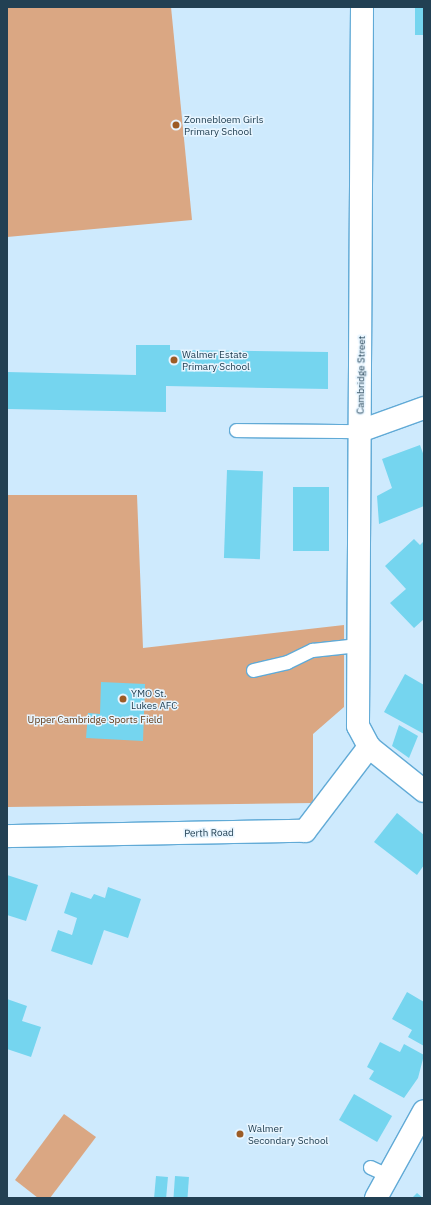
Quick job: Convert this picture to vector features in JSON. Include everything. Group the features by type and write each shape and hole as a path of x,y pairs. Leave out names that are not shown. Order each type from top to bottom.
{"street":[{"name":"Cambridge Street","path":"362,7 358,726 366,745"},
{"path":"360,431 424,408"},
{"path":"366,745 424,791"},
{"name":"Perth Road","path":"7,836 305,831 366,745"},
{"path":"376,1198 379,1172 424,1111"}],"lane":[{"path":"236,430 360,431"},
{"path":"253,670 277,665 312,650 358,645"}],"green space":[{"path":"7,7 171,7 192,220 7,237"},
{"name":"Upper Cambridge Sports Field","path":"7,495 137,495 143,648 344,625 344,707 313,734 313,803 7,807"},
{"path":"64,1114 96,1137 50,1198 38,1198 15,1180"}],"building":[{"path":"415,7 424,7 424,35 415,35"},
{"path":"136,345 170,345 170,350 328,352 328,389 166,386 166,412 7,409 7,372 136,375"},
{"path":"420,445 424,456 424,506 379,524 377,496 392,488 382,459"},
{"path":"227,470 263,471 260,559 224,558"},
{"path":"293,487 329,487 329,551 293,551"},
{"path":"414,539 420,545 424,541 424,619 414,628 390,603 406,589 385,566"},
{"path":"405,674 424,685 424,734 384,712"},
{"name":"YMO St. Lukes AFC","path":"101,682 145,684 143,741 86,738 88,713 100,714"},
{"path":"399,725 418,736 409,758 392,746"},
{"path":"397,813 424,835 424,865 417,875 374,842"},
{"path":"7,875 38,885 26,921 7,915"},
{"path":"108,887 141,899 128,938 104,930 92,965 51,951 58,930 72,935 77,918 64,913 71,892 91,899 94,894 105,898"},
{"path":"407,992 424,1002 424,1046 408,1037 412,1030 392,1019"},
{"path":"7,999 27,1006 22,1021 41,1027 31,1057 7,1049"},
{"path":"380,1042 400,1052 404,1044 424,1055 418,1078 404,1098 369,1079 374,1071 367,1067"},
{"path":"354,1094 392,1116 377,1142 339,1120"},
{"path":"156,1176 168,1177 166,1198 154,1198"},
{"path":"175,1176 189,1177 187,1198 173,1198"},
{"path":"417,1193 423,1198 412,1198"}],"place":[{"name":"Zonnebloem Girls Primary School","path":"176,125"},
{"name":"Walmer Estate Primary School","path":"174,360"},
{"name":"YMO St. Lukes AFC","path":"123,699"},
{"name":"Walmer Secondary School","path":"240,1134"}]}
